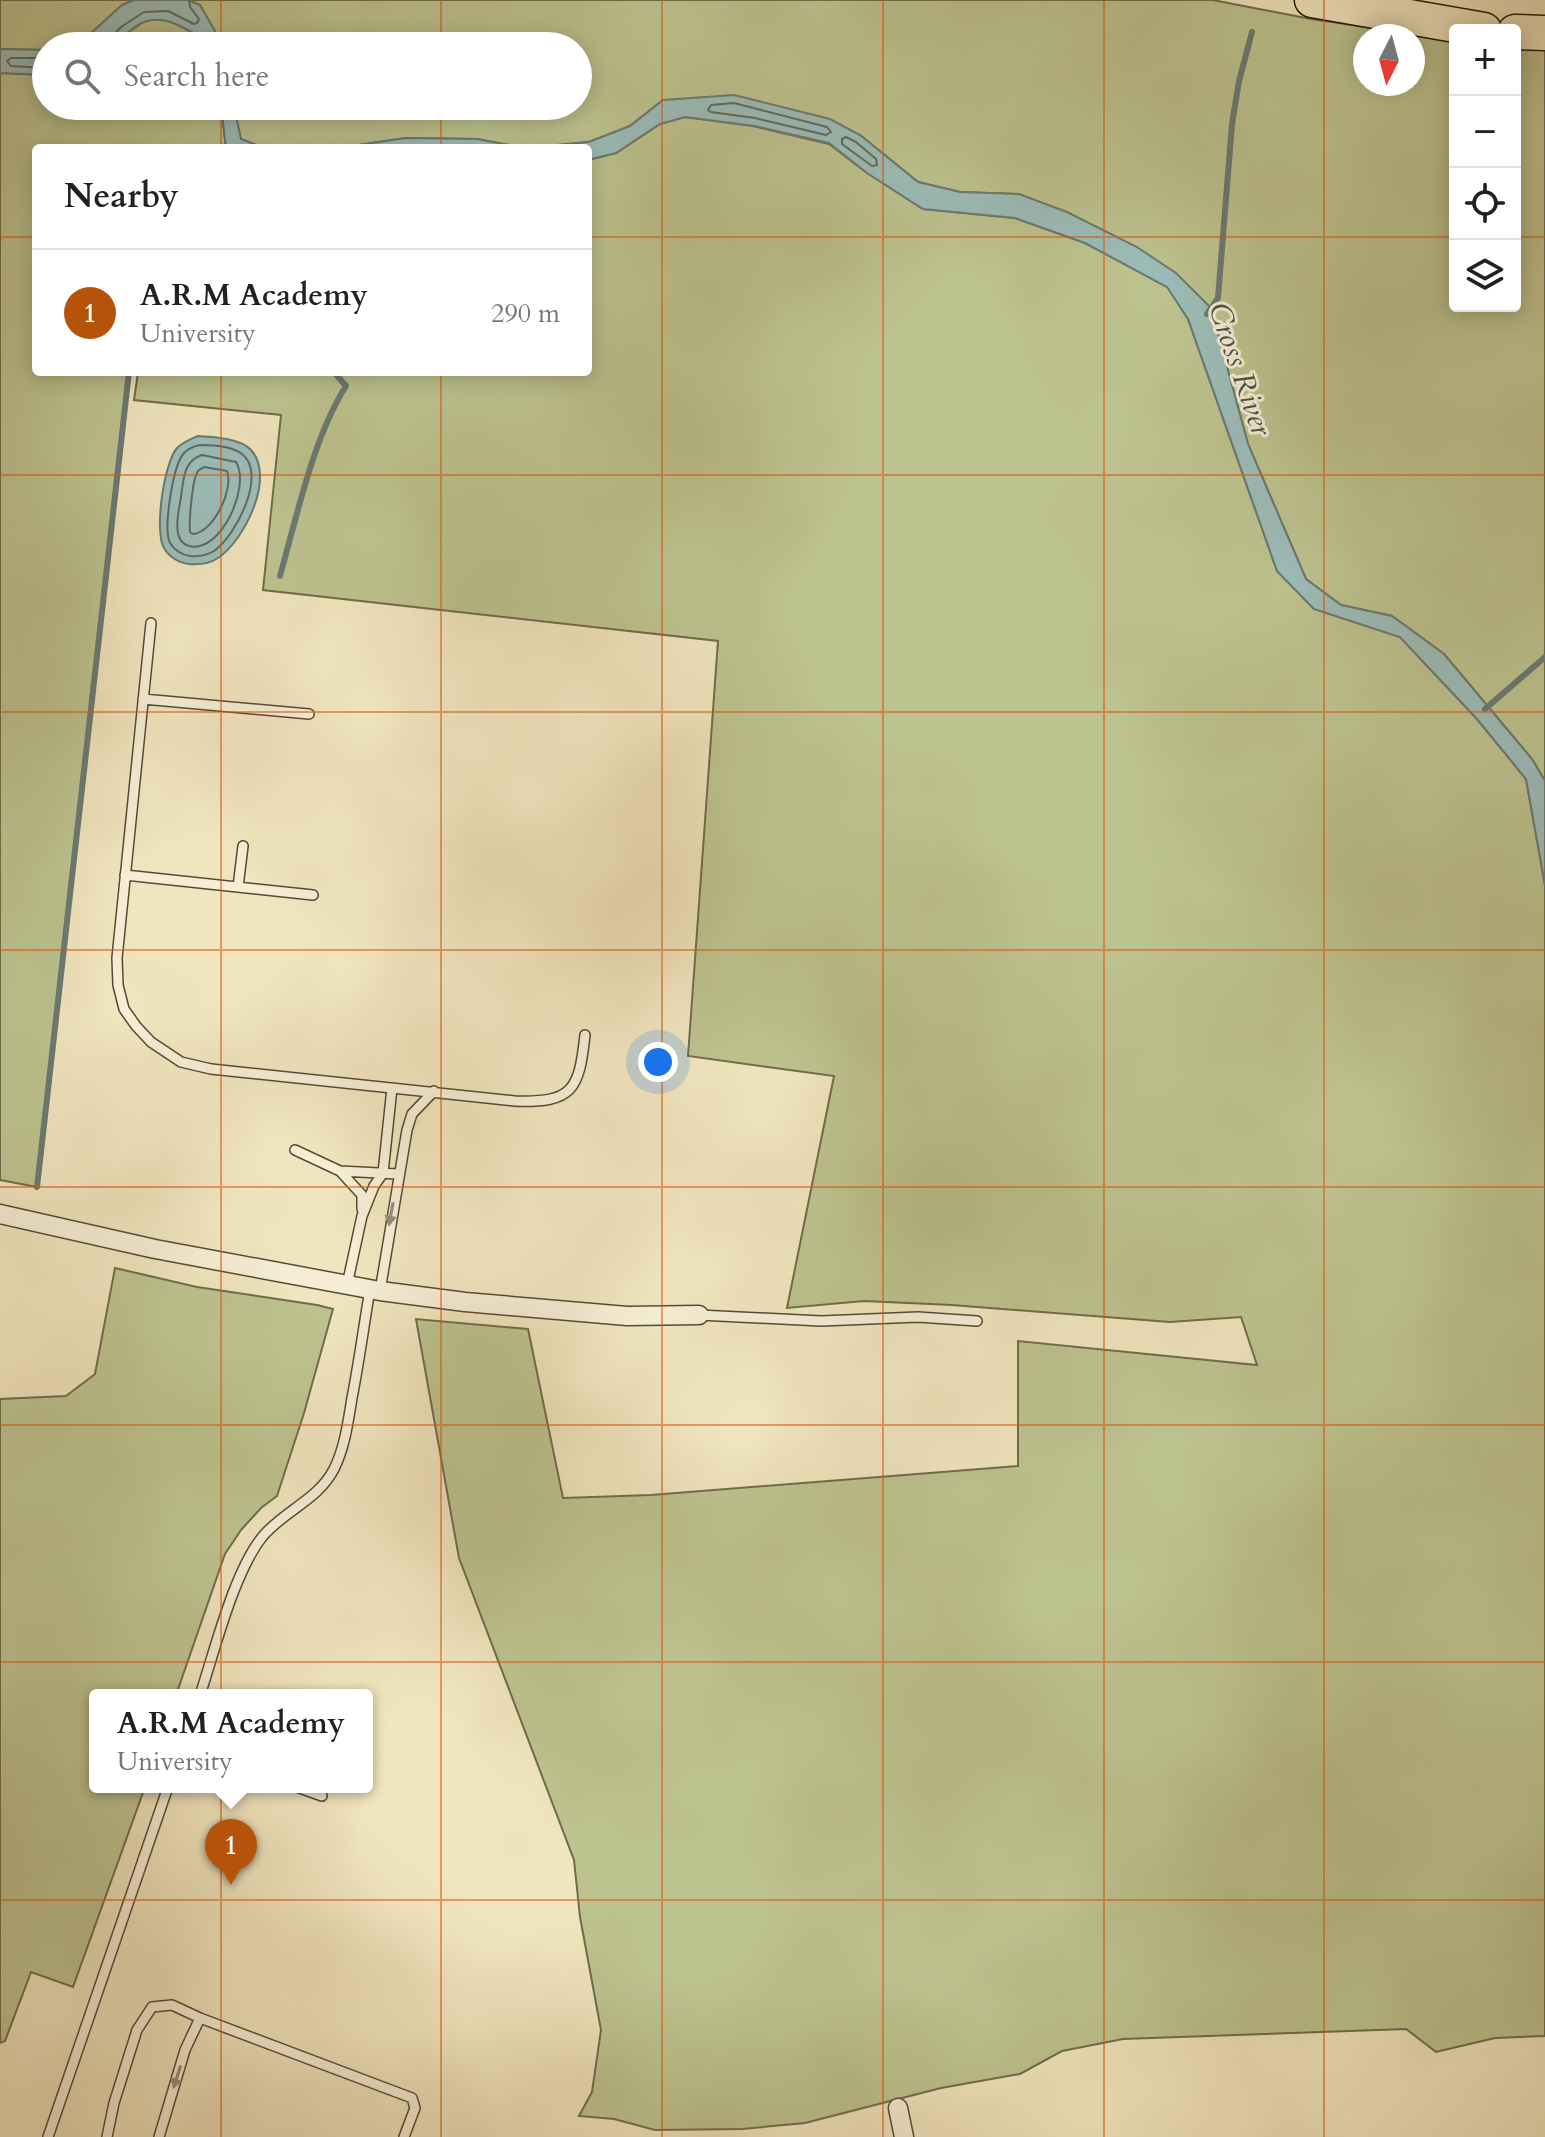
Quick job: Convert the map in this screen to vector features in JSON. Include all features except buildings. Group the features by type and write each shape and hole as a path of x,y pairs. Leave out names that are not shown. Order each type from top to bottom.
{"highway":[{"path":"1312,0 1450,24"},
{"path":"1521,32 1545,33"}],"street":[{"path":"0,1214 155,1249 375,1290 465,1302 627,1316 699,1315"},
{"path":"898,2108 904,2137"}],"lane":[{"path":"151,623 117,958 118,985 124,1009 151,1042 181,1062 211,1069 544,1102 563,1095 575,1083 581,1069 585,1035"},
{"path":"143,699 309,714"},
{"path":"238,887 243,846"},
{"path":"125,875 313,895"},
{"path":"347,1285 362,1216 383,1173 392,1088"},
{"path":"202,1689 251,1554 272,1527 320,1489 338,1460 407,1130 412,1114 434,1091"},
{"path":"295,1150 340,1171 398,1174"},
{"path":"340,1171 362,1195 362,1216"},
{"path":"699,1315 821,1321 918,1317 977,1321"},
{"path":"48,2137 166,1793"},
{"path":"314,1793 322,1796"},
{"path":"107,2137 114,2103 137,2030 152,2007 172,2005 412,2098 415,2108 404,2137"},
{"path":"159,2137 185,2050 200,2018"}],"green space":[{"path":"0,0 134,0 122,5 92,32 32,32 32,50 0,49"},
{"path":"188,0 1213,0 1353,25 1353,96 1425,96 1425,36 1449,39 1449,312 1521,312 1521,46 1545,48 1545,781 1532,759 1444,654 1392,616 1341,605 1306,579 1248,444 1211,308 1019,194 960,192 918,182 860,135 663,100 630,126 589,142 567,144 406,138 365,144 253,144 240,139 237,120 592,120 592,32 215,32 200,5"},
{"path":"166,19 192,32 128,32 146,20"},
{"path":"0,73 32,74 32,120 223,120 226,144 32,144 32,376 129,376 37,1187 0,1180"},
{"path":"685,117 753,126 829,144 923,209 1015,218 1085,243 1168,287 1188,319 1277,571 1314,609 1400,637 1477,719 1526,779 1545,885 1545,2036 1495,2038 1436,2052 1406,2029 1123,2039 1062,2051 1020,2074 941,2088 805,2123 742,2129 655,2130 614,2119 579,2116 592,2092 601,2030 580,1917 574,1860 459,1558 416,1319 528,1329 563,1498 651,1495 1018,1466 1018,1341 1257,1365 1241,1317 1170,1322 864,1301 787,1308 834,1076 688,1056 718,641 263,590 281,415 134,400 137,376 592,376 592,159 616,153 660,124"},
{"path":"115,1268 197,1287 333,1309 277,1496 241,1530 225,1554 178,1689 89,1689 89,1793 143,1793 73,1987 31,1972 5,2041 0,2043 0,1399 66,1396 95,1374"}],"water":[{"path":"134,0 188,0 200,5 215,32 191,32 169,22 151,20 128,32 92,32 122,5"},
{"path":"0,49 32,50 32,74 0,73"},
{"path":"734,95 830,119 860,135 918,182 960,192 1019,194 1067,212 1137,247 1176,273 1211,308 1248,444 1306,579 1341,605 1392,616 1444,654 1532,759 1545,781 1545,885 1526,779 1477,719 1400,637 1314,609 1277,571 1188,319 1167,287 1085,243 1015,218 923,209 867,173 829,143 754,126 685,117 660,124 616,153 592,159 592,144 569,144 589,142 630,126 663,100"},
{"path":"223,120 237,120 241,139 254,144 226,144"},
{"path":"406,138 477,139 503,144 365,144"},
{"path":"198,436 226,439 246,446 258,462 260,476 254,508 238,538 215,560 204,564 182,562 169,554 161,539 160,527 165,482 172,456 179,446"}],"waterway":[{"name":"Cross River","path":"1207,314 1218,298 1232,124 1252,32"},
{"path":"37,1187 129,376"},
{"path":"280,576 315,453 346,386 337,376"},
{"path":"1485,709 1545,657"}],"place":[{"name":"A.R.M Academy","path":"231,1885"}]}
